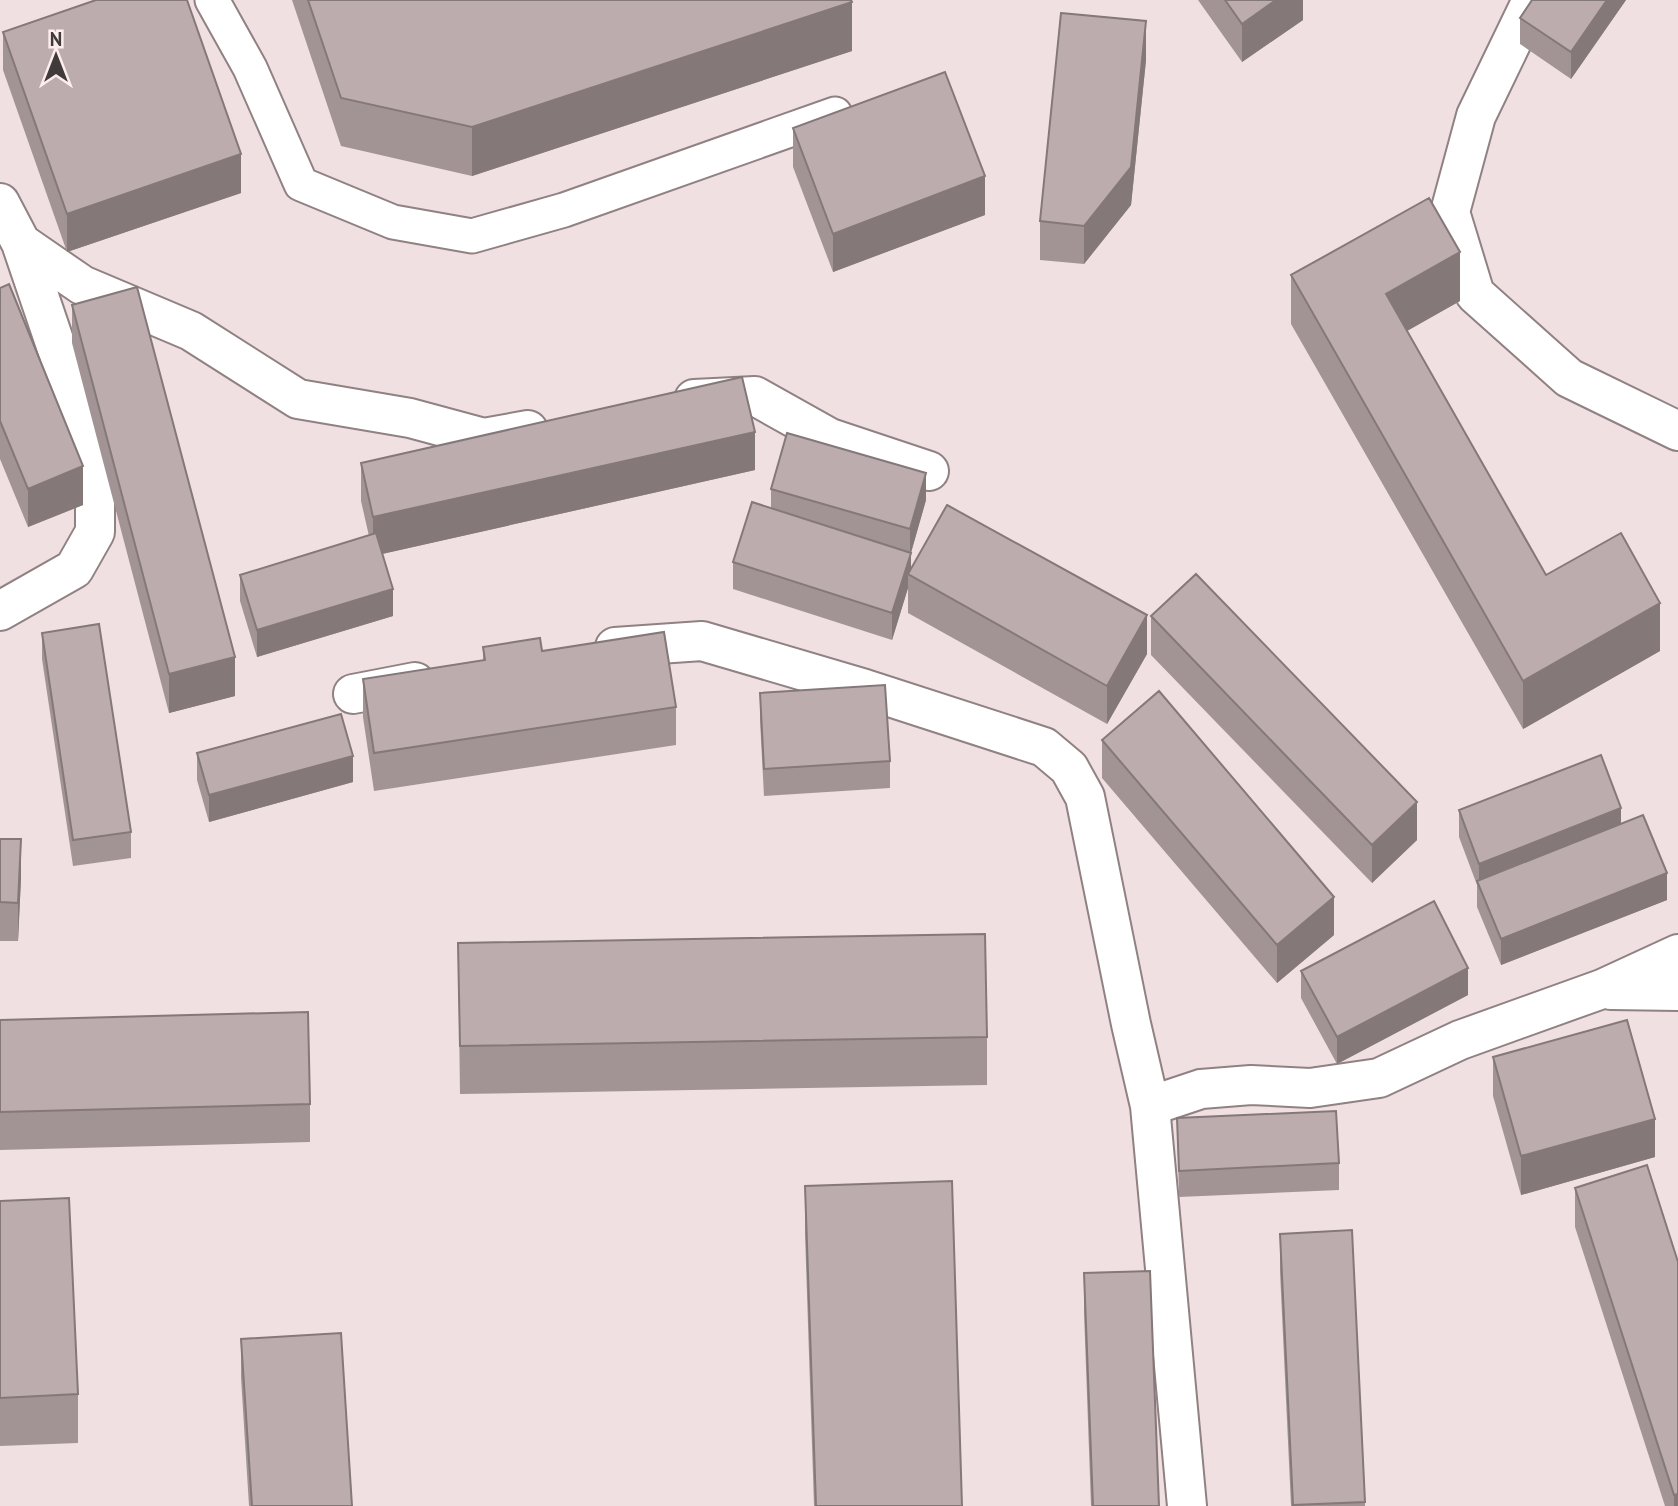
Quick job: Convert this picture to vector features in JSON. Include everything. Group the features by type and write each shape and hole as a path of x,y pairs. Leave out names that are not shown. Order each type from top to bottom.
{"street":[{"path":"1532,0 1476,116 1450,212 1475,294 1569,378 1678,431"},
{"path":"0,203 21,243 59,355 95,487 95,532 74,569 0,611"},
{"path":"21,243 82,285 191,331 298,399 410,418 484,438 566,423"},
{"path":"662,405 702,398 755,396 831,438 929,471"},
{"path":"582,649 702,641 864,689 1044,747 1069,768 1085,797 1150,1106 1187,1506"},
{"path":"353,694 447,675"},
{"path":"1150,1106 1201,1088 1251,1085 1310,1088 1379,1078 1460,1040 1602,989 1678,954"},
{"path":"1602,989 1678,990"}],"lane":[{"path":"212,0 250,68 301,184 393,222 472,236 564,210 863,105"}],"building":[{"path":"96,0 187,0 241,154 67,214 3,32"},
{"path":"308,0 852,2 472,127 341,98"},
{"path":"1225,0 1276,0 1242,24"},
{"path":"1532,0 1607,0 1571,52 1520,18"},
{"path":"1061,13 1146,21 1131,167 1084,226 1040,221"},
{"path":"945,72 985,176 833,234 793,128"},
{"path":"1429,198 1460,252 1386,294 1546,575 1621,533 1660,603 1523,681 1291,275"},
{"path":"9,284 83,466 28,489 0,421 0,288"},
{"path":"137,287 235,657 169,674 72,305"},
{"path":"742,377 755,432 373,517 361,463"},
{"path":"787,433 926,473 910,529 771,489"},
{"path":"752,502 911,553 892,613 733,562"},
{"path":"947,505 1147,615 1107,686 908,574"},
{"path":"376,533 393,589 257,630 240,575"},
{"path":"1196,574 1417,802 1372,845 1151,616"},
{"path":"99,624 131,832 73,840 42,633"},
{"path":"664,632 676,707 374,753 363,679 485,660 483,647 540,638 542,651"},
{"path":"885,685 890,761 764,769 760,693"},
{"path":"1159,691 1334,897 1277,945 1102,740"},
{"path":"341,714 353,756 209,795 197,753"},
{"path":"1601,755 1621,808 1479,864 1459,810"},
{"path":"1643,815 1667,873 1501,939 1477,881"},
{"path":"0,839 21,839 18,903 0,902"},
{"path":"1434,901 1468,968 1337,1037 1301,971"},
{"path":"985,934 987,1037 460,1046 458,943"},
{"path":"308,1012 310,1104 0,1112 0,1020"},
{"path":"1627,1020 1655,1119 1521,1156 1493,1057"},
{"path":"1336,1111 1339,1163 1179,1171 1177,1118"},
{"path":"1647,1165 1678,1262 1678,1494 1674,1495 1575,1188"},
{"path":"952,1181 962,1506 816,1506 805,1186"},
{"path":"69,1198 78,1394 0,1398 0,1201"},
{"path":"1352,1230 1365,1502 1293,1505 1280,1234"},
{"path":"1150,1271 1159,1506 1093,1506 1084,1273"},
{"path":"341,1333 352,1506 252,1506 241,1339"}]}
